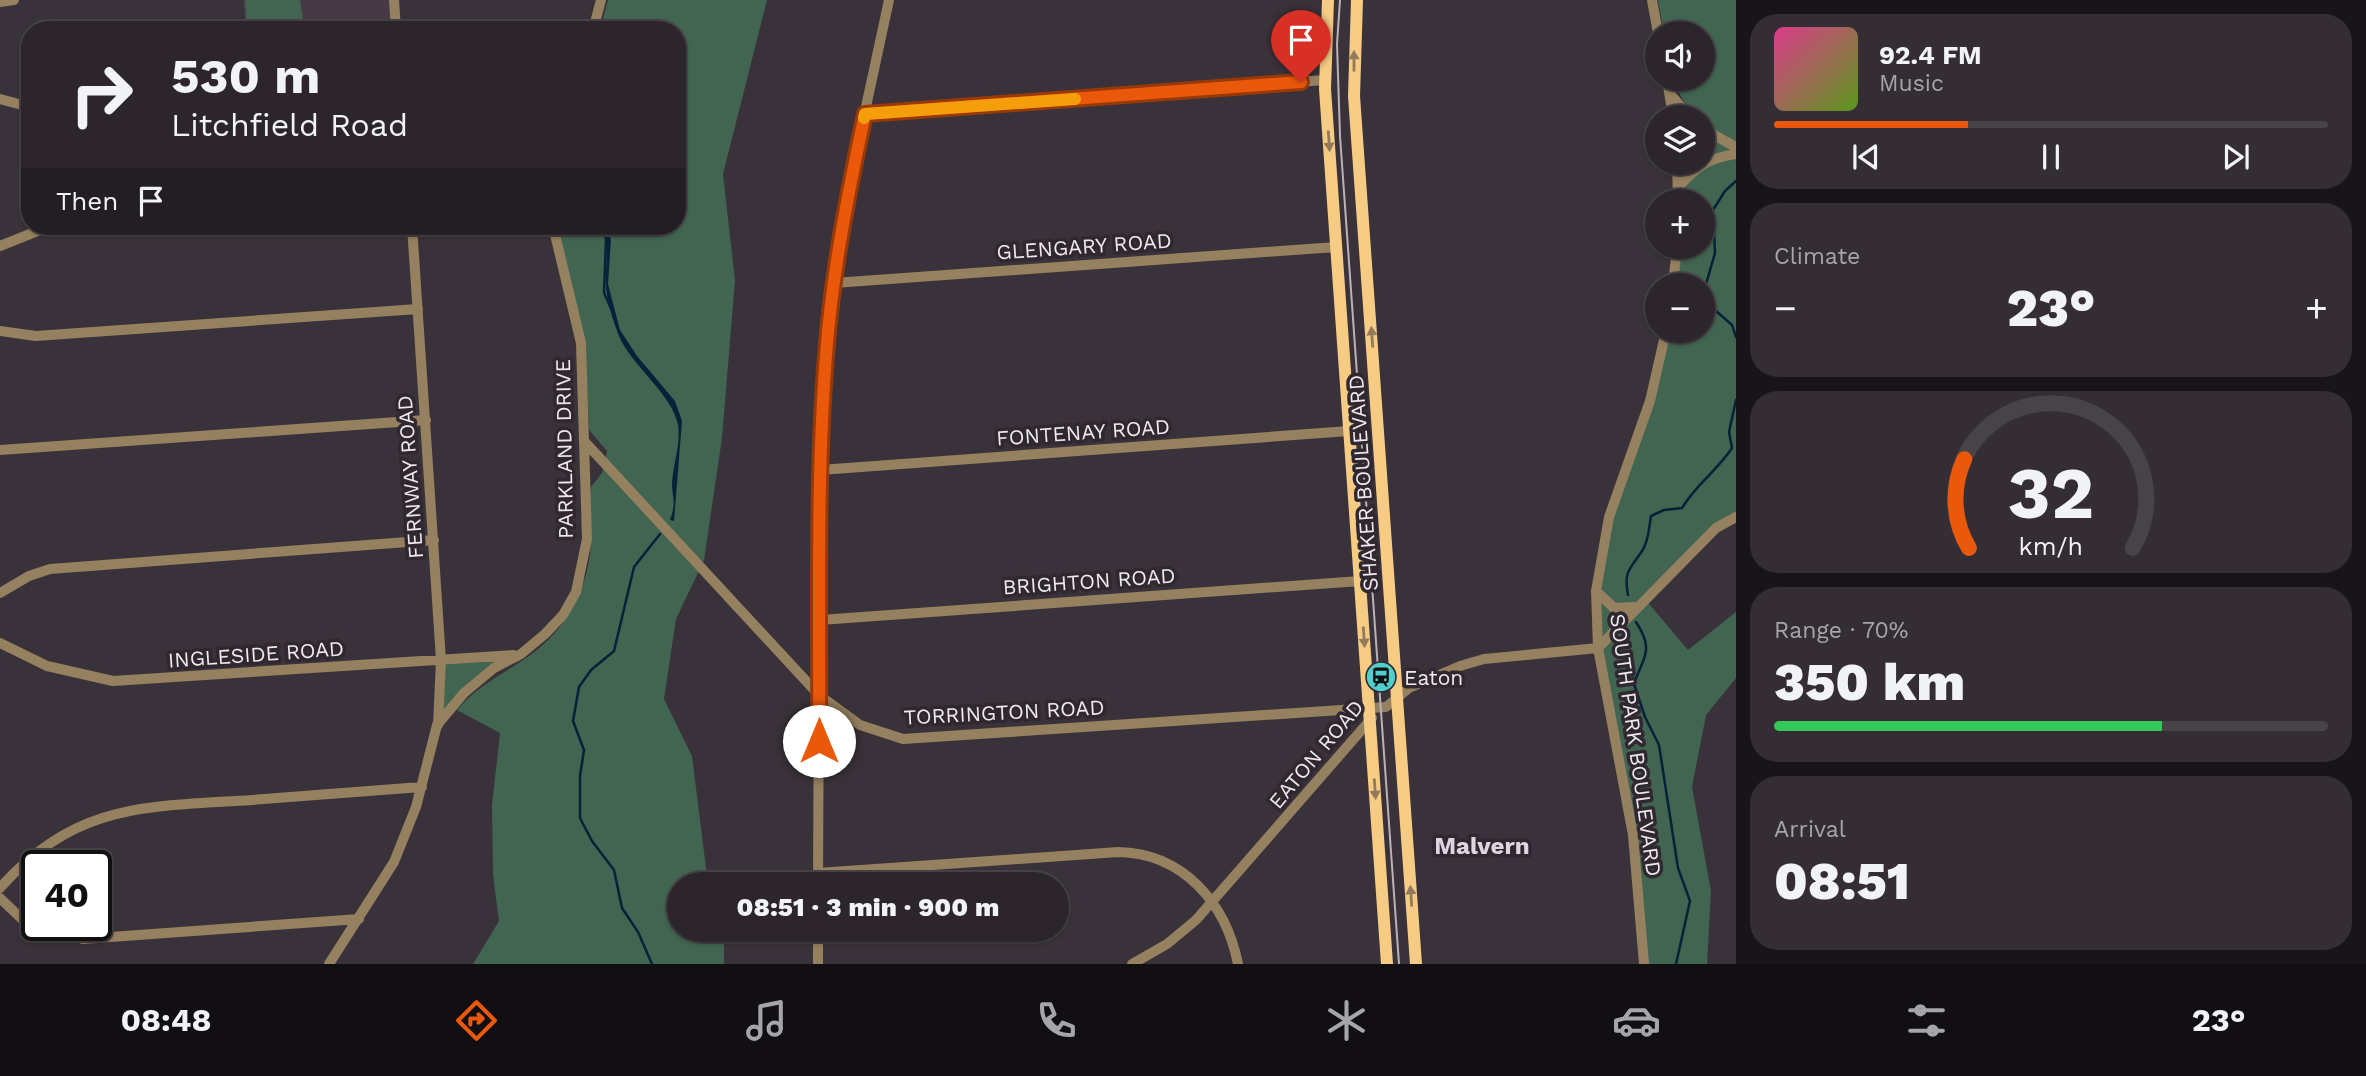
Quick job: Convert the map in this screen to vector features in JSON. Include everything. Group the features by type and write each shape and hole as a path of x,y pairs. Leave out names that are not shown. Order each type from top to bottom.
{"main road":[{"name":"SHAKER BOULEVARD","path":"1328,0 1325,80 1360,581 1375,707 1370,721 1387,964"},
{"name":"SHAKER BOULEVARD","path":"1357,0 1354,96 1416,964"}],"street":[{"path":"0,2 14,0"},
{"path":"394,0 396,21"},
{"path":"595,21 601,0"},
{"path":"818,872 820,470 826,351 847,195 889,0"},
{"path":"1652,0 1656,21"},
{"path":"865,114 1325,80"},
{"path":"1670,91 1672,105"},
{"path":"1671,95 1680,105"},
{"path":"0,99 21,105"},
{"path":"1715,136 1736,147"},
{"path":"1678,187 1703,163 1713,158 1736,154"},
{"path":"1677,175 1678,187"},
{"path":"0,246 28,235"},
{"name":"FERNWAY ROAD","path":"413,235 441,660 438,725"},
{"name":"PARKLAND DRIVE","path":"329,964 394,862 422,788 438,725 464,693 494,668 521,654 563,615 576,592 587,538 581,343 555,235"},
{"name":"GLENGARY ROAD","path":"834,283 1336,247"},
{"path":"0,331 36,336 418,309"},
{"name":"SOUTH PARK BOULEVARD","path":"1644,964 1633,835 1598,648 1596,591 1601,547 1611,509 1650,401 1663,343"},
{"path":"0,450 426,420"},
{"name":"FONTENAY ROAD","path":"820,470 1349,431"},
{"name":"TORRINGTON ROAD","path":"584,441 819,695 860,725 893,738 913,740 1375,707"},
{"path":"1598,648 1716,528 1736,517"},
{"path":"0,593 29,576 50,569 434,540"},
{"name":"BRIGHTON ROAD","path":"820,620 1360,581"},
{"path":"1596,591 1614,608 1628,609 1638,606"},
{"name":"INGLESIDE ROAD","path":"0,643 19,654 64,672 113,681 521,654"},
{"name":"EATON ROAD","path":"1375,707 1398,698 1409,688 1460,666 1484,659 1598,648"},
{"name":"EATON ROAD","path":"1132,964 1167,944 1213,902 1370,721"},
{"path":"0,888 22,863 73,830 132,808 422,788"},
{"path":"890,872 1131,852 1170,863 1189,877 1213,902 1226,924 1238,964"},
{"path":"0,898 21,918"},
{"path":"112,937 359,919"},
{"path":"818,942 818,964"}],"shaded area":[{"path":"243,0 390,0 391,21 244,21"}],"green space":[{"path":"245,0 300,0 303,21 246,21"},
{"path":"608,0 767,0 723,174 735,281 722,438 704,560 676,619 664,699 692,756 706,872 667,872 667,942 724,942 724,964 473,964 499,921 493,875 492,805 500,733 457,710 486,684 538,649 569,614 587,571 591,540 591,487 602,473 607,451 589,430 585,345 559,235 686,235 686,21 602,21"},
{"path":"1658,0 1736,0 1736,141 1715,130 1715,105 1687,105 1678,91 1715,91 1715,21 1662,21"},
{"path":"1715,136 1736,147 1736,517 1716,529 1645,599 1688,650 1736,612 1736,678 1706,715 1692,787 1711,891 1707,964 1644,964 1637,882 1598,648 1601,547 1633,452 1663,343 1715,343 1715,273 1674,273 1676,259 1715,259 1715,189 1678,189 1677,175 1715,175"},
{"path":"521,654 494,668 437,725 441,660"}],"water":[{"path":"603,235 609,235 608,284 620,330 637,356 675,401 682,421 674,521 670,520 674,504 672,483 678,425 668,403 619,336 607,296"}],"waterway":[{"path":"1736,181 1725,191 1713,210 1715,253 1704,291 1708,304 1732,325 1736,337"},
{"path":"606,240 604,293 614,315"},
{"path":"1628,595 1628,573 1645,546 1651,516 1664,510 1682,508 1732,448 1729,432 1736,400"},
{"path":"652,964 638,932 622,908 614,870 592,841 580,818 580,776 584,750 573,721 579,687 591,670 614,651 634,567 660,534"},
{"path":"1636,622 1645,640 1646,654 1634,684 1645,717 1659,745 1678,868 1690,901 1676,964"}],"tram line":[{"path":"1340,0 1337,44 1340,136 1399,964"}],"slow traffic":[{"path":"864,118 865,114 1075,99"}],"place":[{"name":"Eaton","path":"1381,677"}],"district":[{"name":"Malvern","path":"1482,846"}],"route":[{"path":"819,741 820,470 826,351 847,195 865,114 1301,82"}]}
